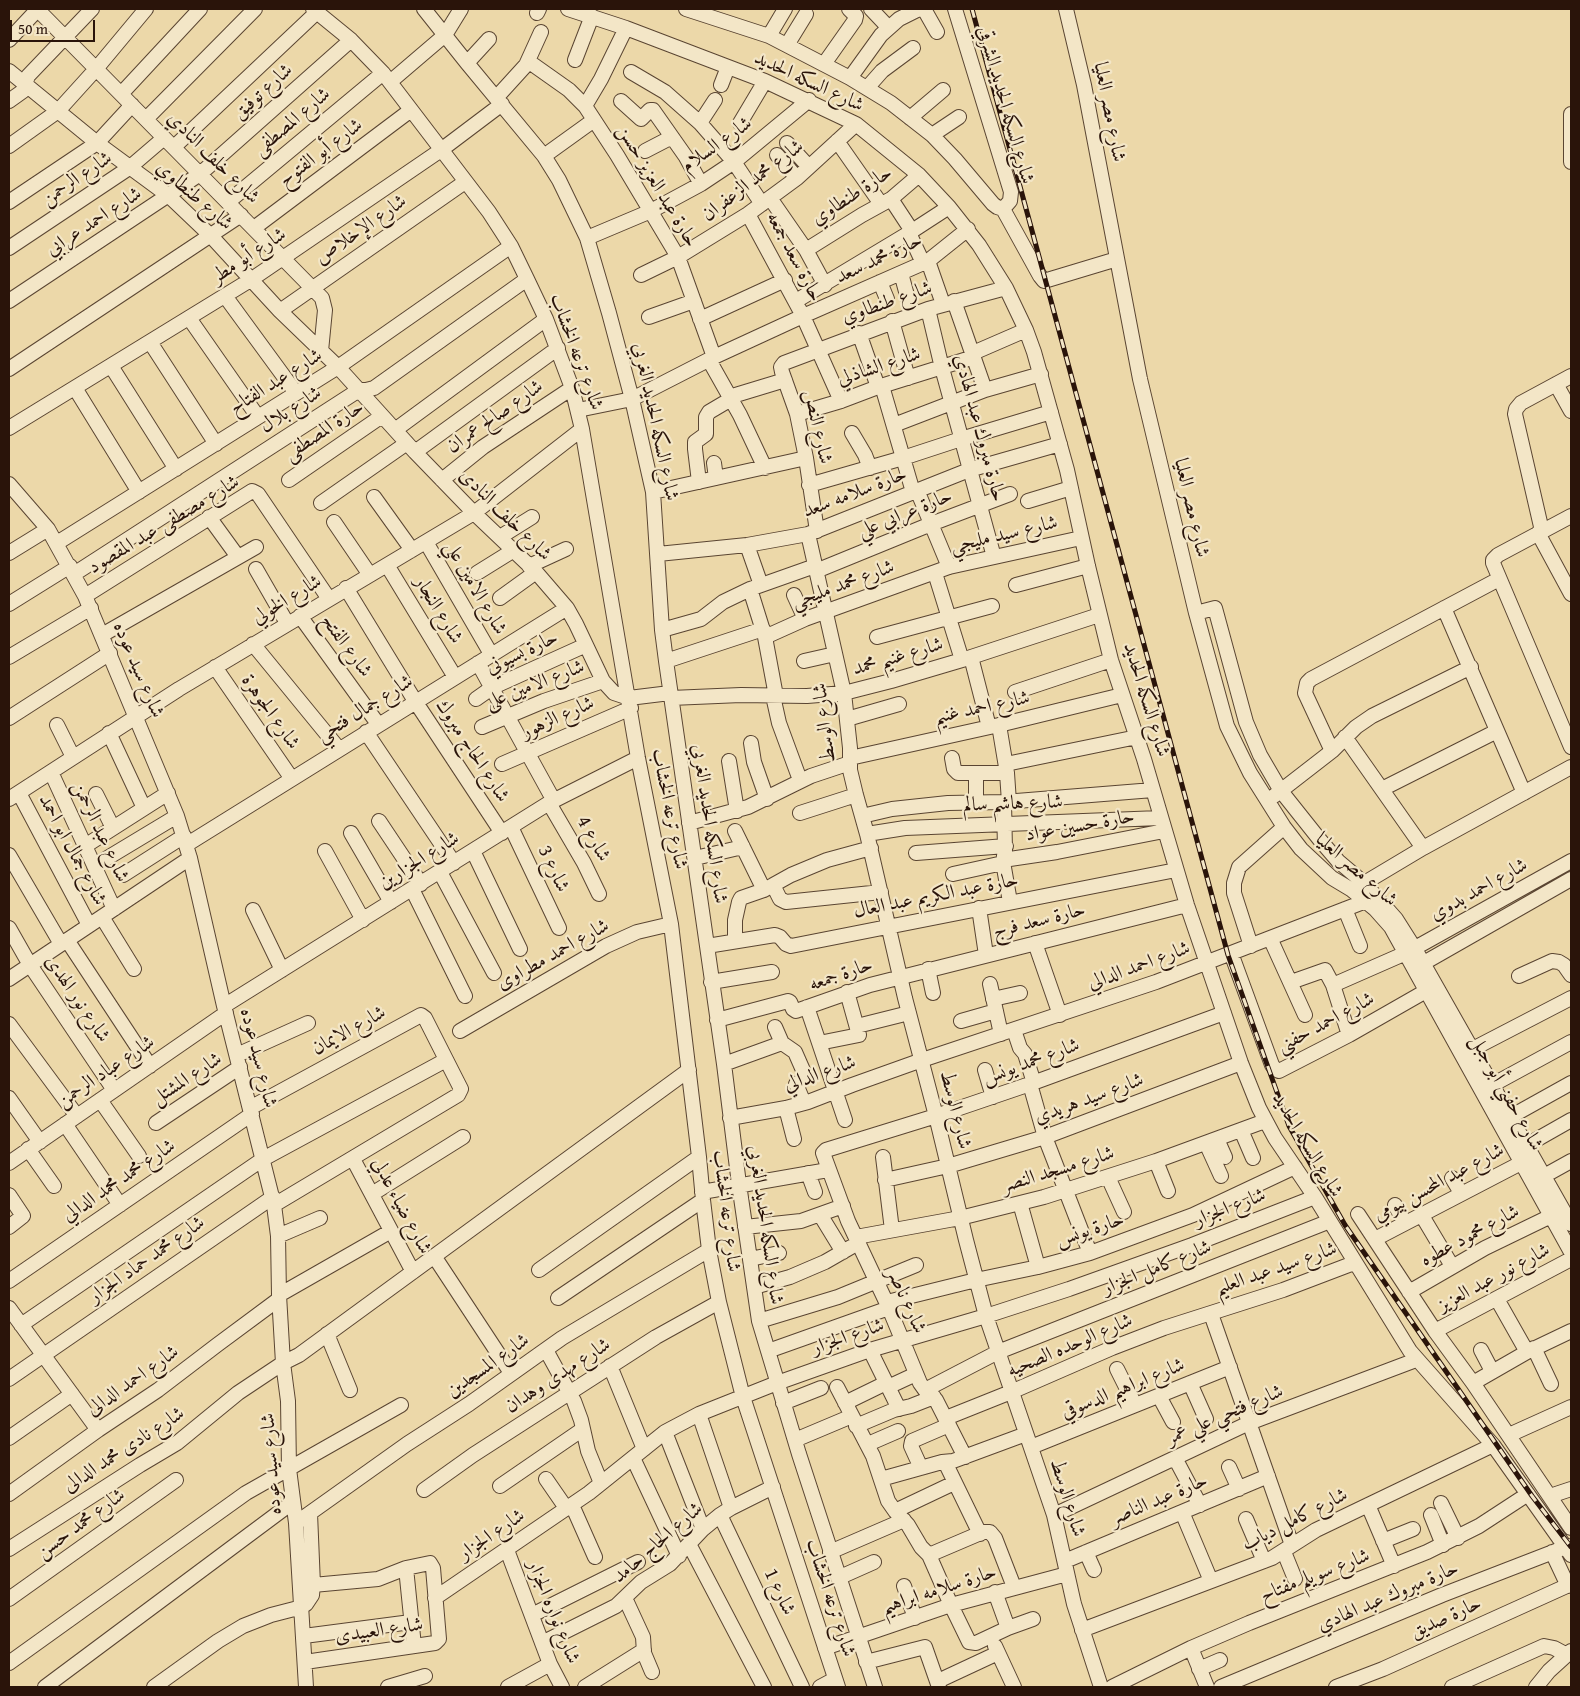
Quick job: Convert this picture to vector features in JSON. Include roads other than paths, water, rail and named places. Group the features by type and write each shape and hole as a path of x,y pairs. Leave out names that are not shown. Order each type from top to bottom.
{"street":[{"path":"9,40 37,9"},
{"name":"شارع خلف النادي","path":"37,9 314,288 325,304 321,351"},
{"path":"9,101 23,91 28,76 92,9"},
{"path":"9,146 58,111 146,9"},
{"path":"121,94 200,9"},
{"path":"146,118 255,9"},
{"name":"شارع السكه الحديد الغربي","path":"424,9 544,156 559,180 592,249 632,399 653,492 662,630 759,1321 794,1440 875,1687"},
{"name":"شارع المصطفى","path":"228,202 386,78 445,35 461,9"},
{"name":"شارع السكه الحديد","path":"568,9 626,28 765,81 809,100 856,124 919,176 968,229 1006,288 1026,330 1041,374 1071,488 1081,538 1111,660 1137,738 1187,905 1241,1063 1265,1121 1315,1197 1399,1336 1416,1360 1493,1445 1569,1549"},
{"name":"شارع السكه الحديد","path":"686,9 703,12 769,36 850,78 890,103 932,135 956,159 993,204 1003,209"},
{"path":"769,36 785,9"},
{"path":"824,64 855,20 856,16 849,9"},
{"path":"871,9 888,27"},
{"path":"850,78 874,42 888,27 918,9"},
{"path":"924,9 936,32"},
{"name":"شارع السكه الحديد الشرقي","path":"956,9 1011,192 1010,201 1003,209"},
{"name":"شارع مصر العليا","path":"1066,9 1084,85 1140,379 1196,613 1227,726 1250,773 1284,827 1301,849 1332,878 1358,887 1396,919 1411,951"},
{"name":"شارع ترعه الخشاب","path":"315,10 351,40 386,78 489,212 512,246 546,319 572,388 582,429 638,758 670,924 689,1070 709,1250 719,1302 743,1396 836,1683"},
{"name":"شارع الرحمن","path":"9,248 169,142 315,10"},
{"path":"787,45 806,14"},
{"path":"575,60 592,16"},
{"path":"584,106 601,79 626,28"},
{"name":"شارع أبو مطر","path":"9,428 252,279 441,150 499,101 528,61 541,32"},
{"path":"467,63 489,39"},
{"name":"شارع توفيق","path":"200,174 351,40"},
{"path":"866,88 882,71 913,48"},
{"name":"حارة عبد العزيز حسن","path":"528,61 569,90 584,106 678,257 700,319 711,359 753,440 765,468"},
{"path":"721,85 728,67"},
{"name":"شارع طنطاوي","path":"9,71 96,143 169,196 211,236 280,311 338,367"},
{"path":"631,72 665,92 700,123 806,250 825,285"},
{"path":"740,123 765,81"},
{"path":"910,118 943,90"},
{"path":"700,123 715,100"},
{"name":"شارع السلام","path":"587,238 650,211 701,184 734,162 809,100"},
{"path":"621,101 641,119 652,109 701,184"},
{"path":"9,202 96,143 132,105"},
{"name":"شارع أبو الفتوح","path":"254,228 411,110"},
{"path":"1571,114 1571,162"},
{"path":"932,135 959,117"},
{"path":"544,156 594,120"},
{"name":"شارع محمد الزعفران","path":"641,275 678,257 748,214 797,178 856,124"},
{"path":"645,151 672,137"},
{"path":"838,141 910,232 949,302 973,355 984,390"},
{"path":"787,143 809,167"},
{"path":"777,155 797,178"},
{"name":"شارع احمد عرابي","path":"9,301 200,174"},
{"name":"حارة طنطاوي","path":"806,250 886,201 919,176"},
{"name":"شارع الإخلاص","path":"280,311 465,182"},
{"path":"796,301 825,285 949,207"},
{"path":"1003,209 1044,281 1117,259"},
{"name":"حارة سعد جمعه","path":"748,214 796,301 841,401"},
{"path":"9,369 241,215"},
{"name":"حارة محمد سعد","path":"578,410 632,399 803,316 926,262 968,229"},
{"name":"شارع عبد الفتاح","path":"57,543 338,367 512,246"},
{"path":"901,273 912,314"},
{"name":"شارع بلال","path":"9,604 72,570 359,390 374,388 527,279"},
{"path":"700,319 785,280"},
{"path":"880,282 886,299"},
{"name":"شارع طنطاوي","path":"784,363 912,314 949,302 1006,288"},
{"path":"224,296 296,393"},
{"path":"649,317 694,301"},
{"name":"حارة مبروك عبد الهادي","path":"928,309 942,368 994,556"},
{"path":"189,318 258,417"},
{"path":"395,430 546,319"},
{"path":"892,322 908,378"},
{"name":"شارع الشاذلي","path":"797,414 942,368 1026,330"},
{"path":"859,333 894,425 915,491 950,567"},
{"path":"150,342 216,444"},
{"path":"321,503 411,448 558,348"},
{"name":"شارع النص","path":"784,363 781,367 797,414 806,458 813,532"},
{"path":"111,366 176,469"},
{"name":"شارع خلف النادى","path":"338,367 411,448 474,513 533,569 567,608 603,681 614,693 630,703"},
{"path":"894,425 984,390 1041,374"},
{"path":"1571,376 1521,402 1516,409 1540,532 1571,594"},
{"path":"710,482 695,449 696,442 706,434 706,417 708,412 730,398 785,380"},
{"path":"1556,384 1571,411"},
{"path":"74,388 139,492"},
{"name":"شارع صالح عمران","path":"442,480 483,447 572,388"},
{"path":"809,485 1051,412"},
{"name":"حارة المصطفى","path":"289,480 382,416"},
{"name":"شارع الخولي","path":"14,796 215,667 474,513 582,429"},
{"path":"852,433 870,468"},
{"name":"حارة سلامه سعد","path":"658,554 747,545 813,532 970,470 1060,444"},
{"path":"653,492 710,482 806,458"},
{"path":"710,482 714,463"},
{"path":"1028,500 1071,488"},
{"name":"شارع سيد عوده","path":"11,489 48,529 72,570 110,653 177,816 264,1159 274,1201 278,1236 279,1297 283,1363 288,1401 289,1470 296,1523 306,1687"},
{"name":"شارع مصطفى عبد المقصود","path":"9,657 209,517 252,491 256,492 329,598"},
{"name":"حارة عرابي علي","path":"662,630 701,619 723,602 756,587 816,568 1010,494"},
{"path":"374,497 412,550"},
{"path":"1571,516 1495,557 1493,560 1493,566 1571,747"},
{"path":"209,517 238,557"},
{"path":"500,537 532,517"},
{"path":"334,522 370,575"},
{"path":"9,553 48,529"},
{"name":"شارع الوسط","path":"813,532 816,568 844,693 850,760 856,795 882,892 909,1013 960,1218 986,1316 1054,1515 1082,1630 1101,1687"},
{"name":"شارع سيد مليجي","path":"935,573 950,567 994,556 1081,538"},
{"name":"شارع الامين علي","path":"426,542 491,654"},
{"path":"747,545 779,723 800,780"},
{"path":"102,635 256,547"},
{"path":"500,598 533,569 566,549"},
{"path":"477,573 514,550"},
{"name":"شارع النجار","path":"387,565 455,677"},
{"path":"1016,585 1088,566"},
{"path":"256,569 287,624"},
{"path":"935,573 949,617 994,726 1006,768 1006,846 1003,862 1010,902"},
{"name":"شارع محمد مليجي","path":"666,661 764,633 935,573"},
{"path":"1332,751 1305,693 1307,683 1311,678 1499,578"},
{"name":"شارع الحاج مبروك","path":"346,588 415,702 506,830"},
{"path":"794,594 805,619"},
{"path":"877,637 992,606"},
{"name":"شارع جمال فتحي","path":"186,846 378,724 567,608"},
{"name":"شارع مصر العليا","path":"1196,613 1215,608 1246,722 1260,755 1281,791 1338,861 1366,901 1411,951"},
{"path":"1444,608 1524,793"},
{"name":"شارع غنيم محمد","path":"671,696 808,696 844,693 891,681 1099,615"},
{"name":"شارع الفتح","path":"300,616 378,724"},
{"path":"253,644 338,749"},
{"name":"حارة بسيوني","path":"476,698 493,687 586,645"},
{"path":"9,718 110,653"},
{"path":"804,661 835,654"},
{"path":"1015,692 1111,660"},
{"path":"478,662 493,687 552,802"},
{"name":"شارع الجوهرة","path":"215,667 292,779"},
{"path":"1267,801 1332,751 1344,737 1372,716 1471,667"},
{"name":"شارع الامين على","path":"482,727 507,715 603,681"},
{"name":"شارع احمد غنيم","path":"690,823 737,811 766,799 800,780 850,760 1122,695"},
{"name":"شارع الزهور","path":"502,764 630,703 671,696"},
{"path":"847,719 899,704"},
{"path":"57,725 73,757"},
{"path":"1382,789 1497,731"},
{"path":"366,732 454,863"},
{"path":"109,734 144,808"},
{"path":"1344,737 1423,848"},
{"path":"952,758 955,771 958,773 976,773 1137,738"},
{"path":"752,743 754,762 766,799"},
{"name":"شارع الجزارين","path":"225,1010 282,970 506,830 552,802 638,758"},
{"path":"729,761 737,811"},
{"path":"1358,887 1423,848 1571,767"},
{"name":"شارع عبد الرحمن","path":"51,772 114,909"},
{"path":"976,773 976,802"},
{"path":"862,816 892,809 1153,790"},
{"path":"85,846 168,793"},
{"path":"96,794 113,828"},
{"path":"800,813 856,795"},
{"name":"شارع جمال ابو احمد","path":"14,796 89,925"},
{"name":"شارع 4","path":"552,802 599,894"},
{"path":"94,866 177,816"},
{"path":"379,821 416,886 464,996"},
{"name":"شارع هاشم سالم","path":"867,834 905,828 1162,824"},
{"name":"حارة حسين عواد","path":"953,874 1057,852 1162,824"},
{"path":"1251,946 1234,893 1234,883 1239,868 1284,827"},
{"name":"شارع 3","path":"506,830 559,928"},
{"path":"736,831 743,847 768,888 786,902 882,892"},
{"path":"351,833 391,902"},
{"path":"123,875 186,846"},
{"path":"9,979 114,909 186,846"},
{"path":"916,853 1006,846"},
{"path":"694,858 743,847"},
{"path":"735,941 734,920 740,900 768,888 790,875 827,860 871,848"},
{"path":"325,851 363,920"},
{"path":"473,851 520,949"},
{"path":"9,856 64,942 150,1066"},
{"name":"شارع احمد بدوي","path":"1333,985 1411,951 1571,861"},
{"name":"حارة عبد الكريم عبد العال","path":"706,946 775,935 790,946 1176,870"},
{"path":"440,872 494,973"},
{"name":"شارع احمد بدوي","path":"1418,966 1571,879"},
{"name":"شارع احمد الدالي","path":"922,1060 1156,982 1366,901"},
{"name":"حارة سعد فرج","path":"901,977 1187,905"},
{"path":"979,908 986,955"},
{"path":"1345,909 1360,946"},
{"path":"253,910 282,970"},
{"path":"102,917 134,969"},
{"name":"شارع احمد مطراوى","path":"460,1031 606,946 637,932 670,924"},
{"name":"شارع نور الهدى","path":"9,928 30,965 114,1090"},
{"path":"1270,938 1305,1015"},
{"path":"1036,943 1060,1015"},
{"name":"شارع حفني أبو جبل","path":"1411,951 1466,1052 1521,1163 1563,1219"},
{"name":"شارع احمد حفني","path":"1231,953 1275,1069 1279,1071 1349,1035 1426,991"},
{"path":"1519,976 1552,961 1564,965 1571,975"},
{"name":"شارع حفني أبو جبل","path":"1418,966 1426,991 1466,1052 1492,1084 1544,1176 1563,1219 1571,1252"},
{"path":"928,969 933,994"},
{"path":"1291,982 1324,969 1333,985 1349,1035"},
{"path":"711,982 772,972"},
{"name":"حارة جمعه","path":"801,1009 847,992 901,977"},
{"path":"990,984 994,1005 1008,1032 1025,1054 1045,1138 1090,1252"},
{"path":"819,1044 859,1035 847,992"},
{"path":"962,1021 1020,993"},
{"path":"1466,1052 1571,998"},
{"path":"717,1020 788,1002 801,1009 819,1044 845,1120"},
{"name":"شارع عباد الرحمن","path":"9,1163 150,1066 225,1010"},
{"path":"857,1026 909,1013"},
{"name":"شارع محمد يونس","path":"823,1154 826,1150 993,1097 1224,1013"},
{"name":"شارع الايمان","path":"251,1111 419,1016 423,1016 461,1089 460,1094 353,1159"},
{"path":"9,1024 77,1116"},
{"name":"شارع المشتل","path":"156,1123 238,1061 308,1024"},
{"path":"775,1027 782,1043 794,1051 806,1077 806,1079 796,1084 804,1103"},
{"path":"1492,1084 1571,1042"},
{"path":"724,1064 782,1043"},
{"path":"21,1325 264,1159 446,1060"},
{"name":"شارع الدالي","path":"730,1118 804,1103 922,1060"},
{"name":"شارع سيد هريدي","path":"885,1180 948,1166 1045,1138 1241,1063"},
{"name":"شارع نادى محمد الدالى","path":"9,1548 177,1443 238,1393 298,1355 689,1070"},
{"path":"985,1070 993,1097"},
{"path":"1510,1117 1571,1083"},
{"path":"9,1098 54,1186"},
{"path":"100,1100 139,1156"},
{"path":"786,1108 794,1139"},
{"name":"شارع محمد محمد الدالي","path":"9,1281 120,1205 251,1111"},
{"path":"1527,1146 1571,1120"},
{"name":"شارع مسجد النصر","path":"754,1287 790,1277 825,1262 843,1252 857,1240 892,1230 960,1218 1066,1190 1156,1161 1265,1121"},
{"path":"65,1124 120,1205"},
{"path":"1241,1130 1253,1158"},
{"path":"372,1194 463,1138"},
{"path":"1212,1141 1225,1157"},
{"path":"1212,1141 1221,1176"},
{"name":"شارع ناصر","path":"823,1154 857,1240 888,1305 916,1374 947,1421 965,1457"},
{"path":"539,1270 699,1157"},
{"path":"883,1157 892,1230"},
{"name":"شارع ضياء عدلي","path":"353,1159 413,1272"},
{"name":"شارع محمد حماد الجزار","path":"9,1379 274,1201 353,1159"},
{"path":"1156,1161 1168,1190"},
{"path":"1544,1176 1571,1161"},
{"name":"شارع عبد المحسن بيومي","path":"1375,1239 1460,1193 1521,1163"},
{"name":"حارة يونس","path":"768,1351 888,1305 976,1280 1038,1267 1090,1252 1193,1215 1295,1167"},
{"path":"558,1298 703,1196 739,1184 828,1170"},
{"path":"808,1173 815,1192"},
{"path":"1108,1177 1124,1212"},
{"path":"1452,1178 1460,1193"},
{"path":"9,1195 23,1216 9,1227"},
{"name":"شارع الجزار","path":"435,1598 569,1507 665,1432 699,1414 870,1350 1069,1289 1192,1245 1315,1197"},
{"path":"1020,1203 1038,1267"},
{"path":"1395,1205 1405,1223"},
{"path":"745,1227 801,1221 820,1216 843,1206"},
{"name":"شارع السكه الحديد","path":"1358,1214 1435,1331 1474,1383 1571,1528"},
{"path":"1421,1214 1452,1266"},
{"path":"820,1216 843,1252"},
{"path":"278,1236 320,1218"},
{"name":"شارع محمود عطوه","path":"1409,1292 1452,1266 1563,1219"},
{"name":"شارع كامل الجزار","path":"794,1440 854,1421 911,1406 929,1393 998,1352 1330,1222"},
{"name":"شارع احمد الدالى","path":"9,1494 98,1430 158,1390 279,1297 392,1231"},
{"name":"شارع المسجدين","path":"296,1523 406,1444 469,1404 569,1334 709,1250"},
{"path":"750,1259 778,1253"},
{"path":"434,1256 511,1374"},
{"name":"شارع نور عبد العزيز","path":"1435,1331 1571,1259"},
{"name":"شارع سيد عبد العليم","path":"1211,1314 1283,1290 1354,1263"},
{"path":"759,1321 822,1302 916,1265"},
{"path":"1497,1299 1551,1384"},
{"name":"شارع مهدى وهدان","path":"424,1490 473,1455 610,1366 656,1337 719,1302"},
{"path":"10,1312 98,1430"},
{"path":"1211,1314 1268,1476 1295,1579"},
{"name":"شارع الوحده الصحيه","path":"920,1468 911,1446 912,1441 947,1421 1112,1348 1164,1328 1211,1314"},
{"path":"327,1334 350,1390"},
{"path":"1474,1383 1530,1350 1570,1334"},
{"path":"546,1350 570,1392 583,1429 588,1451 601,1483"},
{"path":"870,1350 899,1409"},
{"path":"1481,1350 1492,1371"},
{"name":"شارع فتحي علي عمر","path":"1054,1515 1249,1423 1416,1360"},
{"path":"610,1366 644,1449"},
{"name":"شارع ابراهيم الدسوقي","path":"881,1479 1028,1441 1135,1405 1230,1367"},
{"path":"1117,1369 1135,1405"},
{"path":"845,1403 916,1374"},
{"path":"1190,1383 1206,1419"},
{"path":"836,1386 868,1444 888,1501 924,1551 929,1555 969,1642 976,1643 1033,1619"},
{"path":"784,1403 822,1388"},
{"path":"9,1438 72,1394"},
{"path":"1159,1396 1173,1422"},
{"path":"9,1663 246,1493 401,1405"},
{"path":"1509,1435 1570,1411"},
{"name":"شارع 1","path":"699,1414 725,1511 802,1687"},
{"path":"500,1486 583,1429"},
{"path":"868,1444 898,1431"},
{"path":"665,1432 703,1529"},
{"name":"شارع كامل دياب","path":"1082,1630 1264,1561 1316,1530 1493,1445"},
{"path":"633,1458 679,1556"},
{"path":"1175,1458 1200,1505"},
{"path":"945,1462 980,1534"},
{"path":"1230,1467 1238,1489"},
{"name":"حارة عبد الناصر","path":"1066,1567 1086,1552 1268,1476"},
{"path":"546,1479 569,1507 596,1558"},
{"name":"شارع محمد حسن","path":"9,1598 176,1480"},
{"path":"830,1552 954,1483"},
{"name":"شارع الحاج حامد","path":"542,1643 610,1608 625,1598 641,1582 665,1568 679,1556 703,1529 725,1511 773,1487"},
{"path":"1550,1496 1571,1488"},
{"name":"شارع سويلم مفتاح","path":"1112,1687 1190,1648 1443,1545 1458,1538 1528,1494"},
{"path":"44,1687 293,1502"},
{"path":"1441,1503 1458,1538"},
{"path":"1368,1505 1394,1566"},
{"path":"1182,1512 1211,1582"},
{"path":"154,1687 243,1626 271,1615 302,1607 309,1600 314,1585 310,1513"},
{"path":"1431,1515 1443,1545"},
{"path":"1246,1519 1264,1561"},
{"path":"1383,1541 1413,1529"},
{"path":"929,1555 987,1531 993,1534 1014,1587"},
{"path":"689,1544 764,1687"},
{"name":"حارة مبروك عبد الهادي","path":"1221,1687 1442,1595 1552,1552 1569,1549"},
{"name":"شارع نواره الجزار","path":"507,1550 550,1664 562,1687"},
{"path":"1086,1552 1094,1570"},
{"path":"1552,1552 1569,1585"},
{"path":"532,1615 638,1562"},
{"path":"838,1578 874,1562"},
{"name":"شارع العبيدى","path":"305,1662 435,1643 439,1640 432,1564 428,1563 406,1568 373,1580 314,1585"},
{"name":"حارة سلامه ابراهيم","path":"825,1648 951,1605 1014,1587 1066,1567"},
{"path":"406,1568 414,1646"},
{"name":"حارة صديق","path":"1340,1687 1569,1585"},
{"path":"904,1586 915,1618"},
{"path":"995,1592 1008,1628"},
{"path":"625,1598 643,1637 644,1650 652,1672"},
{"path":"304,1636 411,1622"},
{"path":"990,1636 1014,1687"},
{"path":"866,1662 924,1646 938,1684 998,1653"},
{"path":"1452,1687 1544,1646 1569,1653 1549,1671 1536,1687"},
{"path":"1190,1648 1207,1687"},
{"path":"585,1687 644,1650"},
{"path":"1199,1669 1220,1660"},
{"path":"508,1687 550,1664"},
{"path":"388,1687 424,1676"},
{"path":"820,1687 836,1683"}],"railway":[{"path":"972,9 1228,955 1289,1126 1345,1225 1532,1496 1571,1547"}]}
